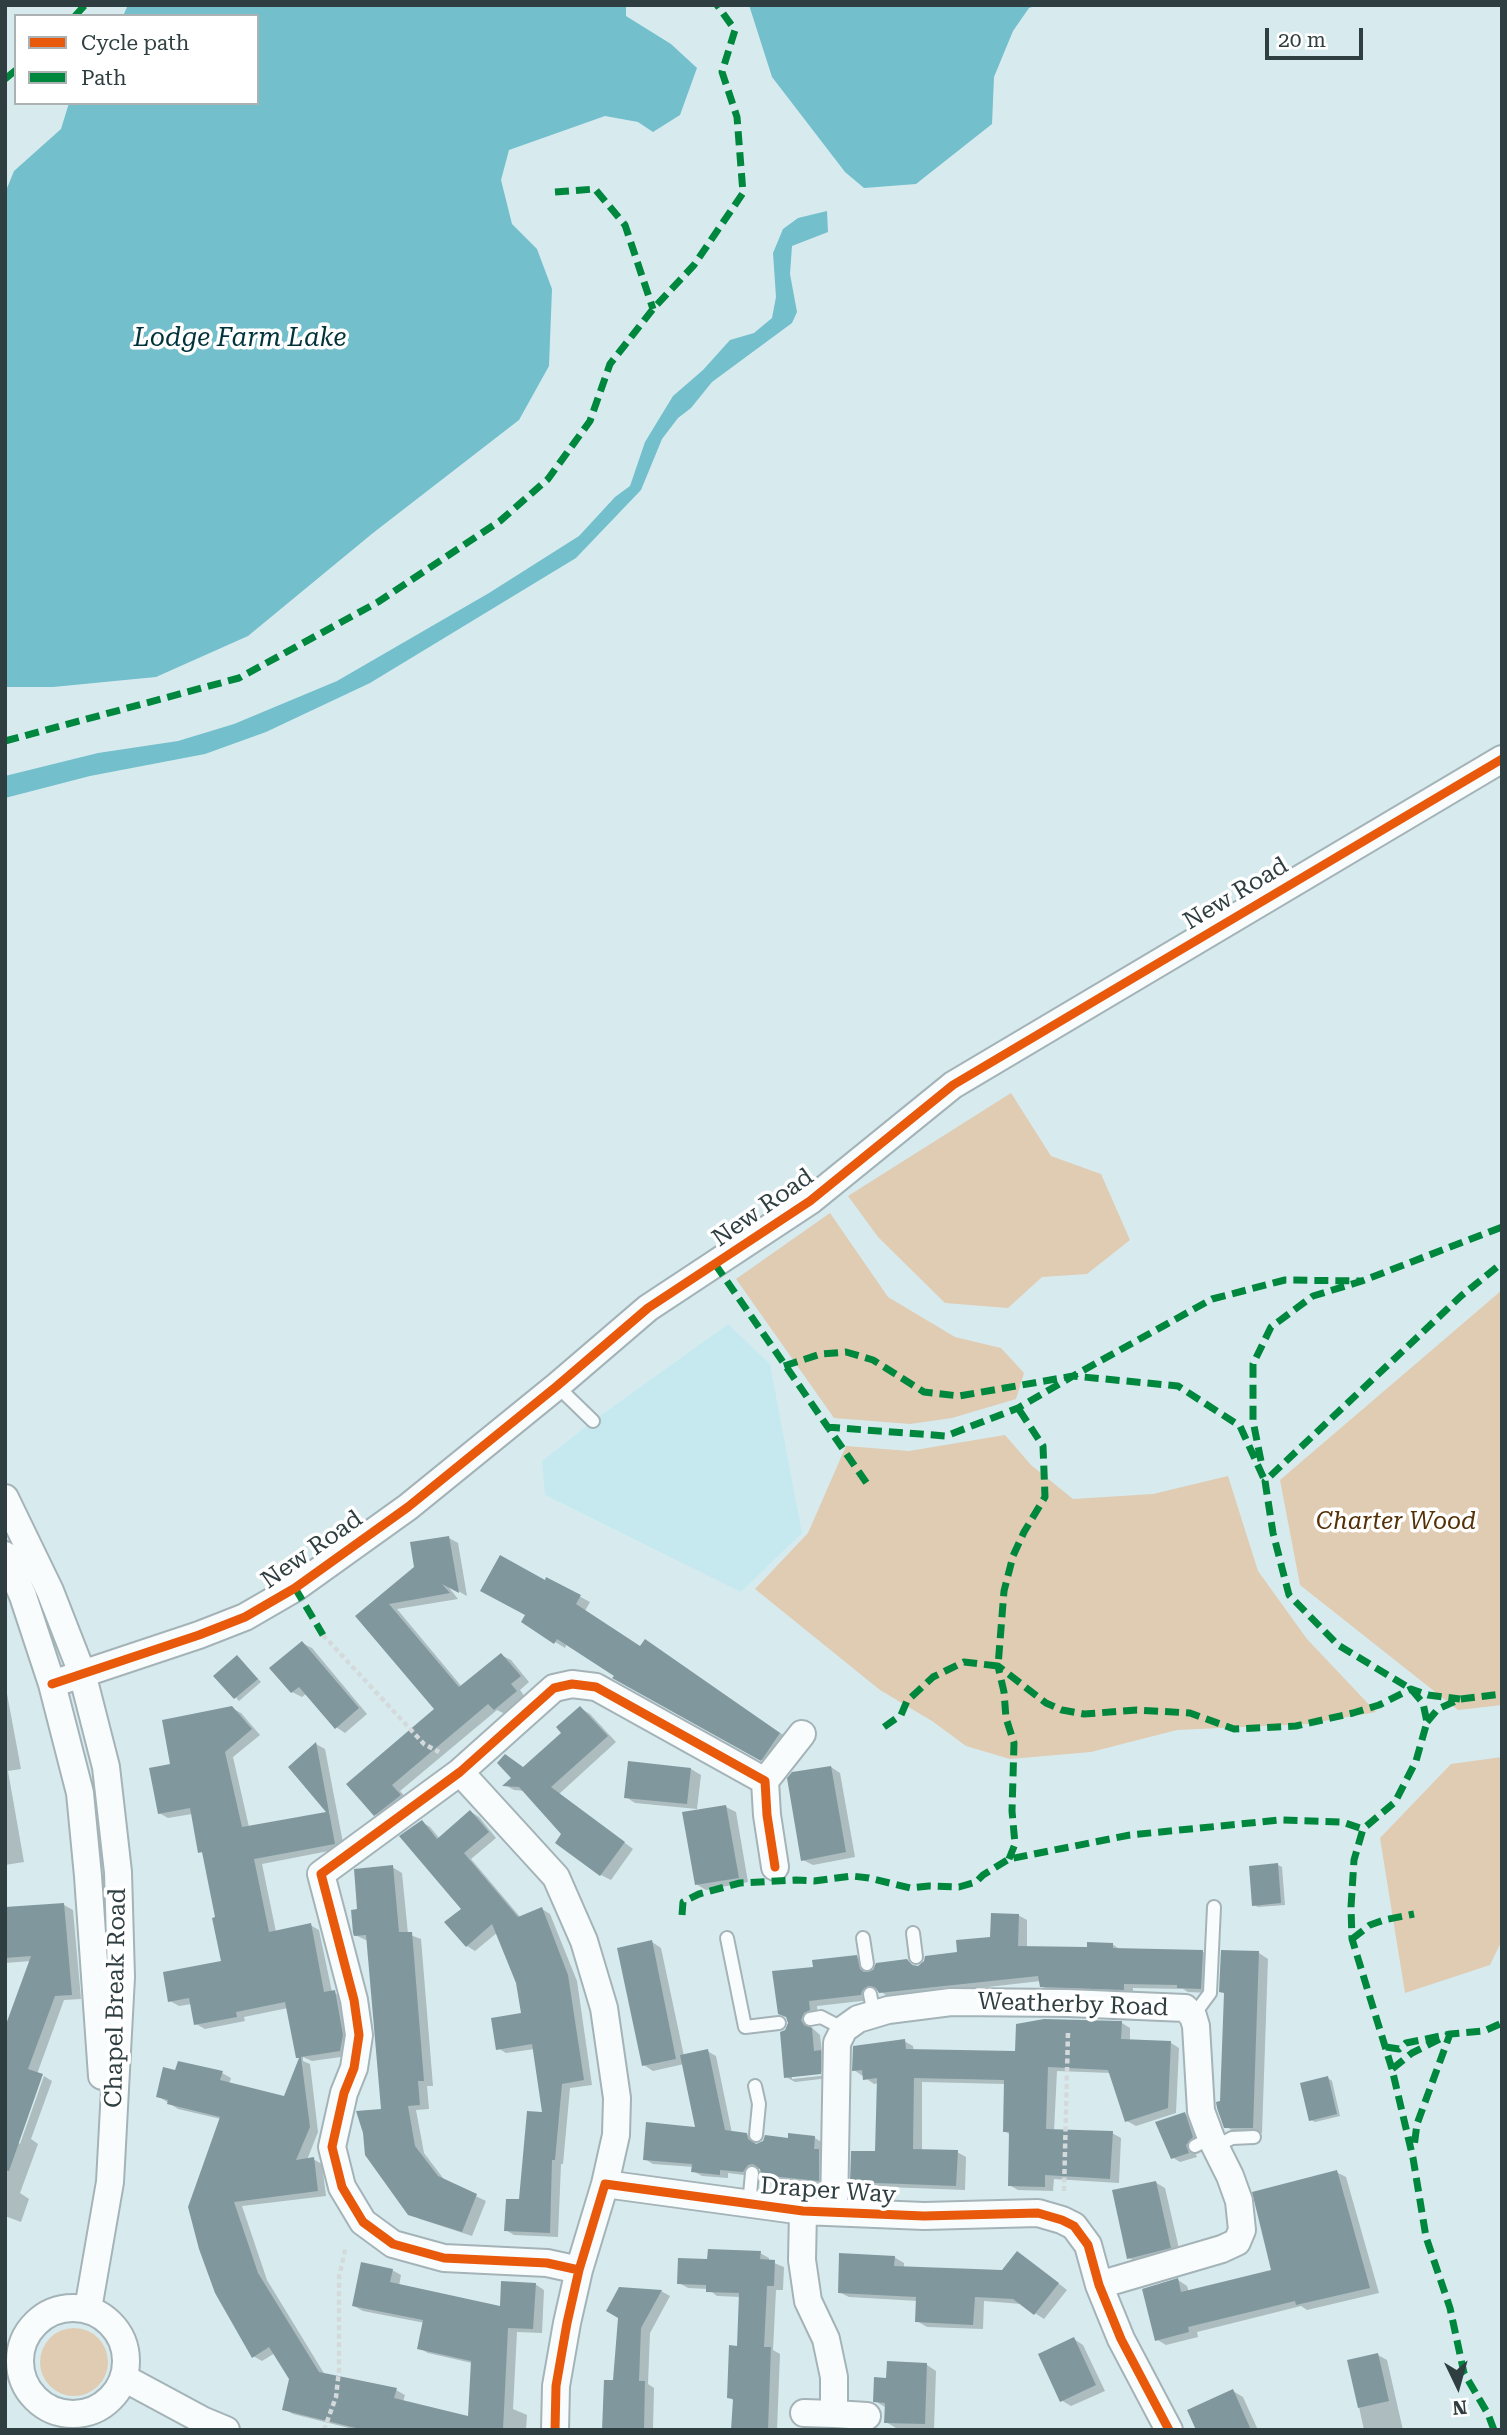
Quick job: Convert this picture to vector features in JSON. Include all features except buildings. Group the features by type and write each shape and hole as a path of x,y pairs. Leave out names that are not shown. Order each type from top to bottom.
{"street":[{"name":"New Road","path":"52,1684 199,1635 274,1602 408,1507 557,1387 648,1308 810,1201 953,1085 1502,759"},
{"name":"Chapel Break Road","path":"5,1498 50,1591 82,1673 106,1767 118,1872 121,1977 110,2182 88,2309"},
{"name":"Chapel Break Road","path":"5,1555 23,1596 52,1684 80,1793 110,2182"},
{"path":"579,2270 547,2263 444,2258 393,2244 363,2222 342,2187 332,2147 344,2093 354,2068 359,2035 354,2000 321,1874 460,1772 554,1688 572,1684 596,1687 765,1781"},
{"path":"775,1867 765,1781 802,1734"},
{"path":"460,1772 556,1877 584,1941 604,2008 617,2098 616,2135 567,2323 556,2386 555,2430"},
{"name":"Weatherby Road","path":"844,2029 872,2004 920,1997 951,2002 1185,2008 1193,2016 1196,2026 1201,2111 1207,2144 1230,2176 1239,2201 1242,2230 1237,2242 1222,2249 1099,2285"},
{"path":"834,2212 837,2043 844,2029"},
{"name":"Draper Way","path":"605,2184 803,2211 924,2216 1038,2213 1062,2220"},
{"path":"803,2211 802,2260 808,2301 826,2339 834,2377 834,2414"},
{"path":"1062,2220 1074,2226 1088,2245 1099,2285 1121,2339 1169,2430"},
{"path":"60,2309 88,2309 108,2320 121,2335 127,2360 124,2378 114,2396 95,2410 54,2421 35,2400 22,2379 15,2330 60,2309"},
{"path":"124,2378 226,2430"},
{"path":"804,2413 867,2416"}],"lane":[{"path":"557,1387 593,1421"},
{"path":"1193,2016 1210,1993 1214,1907"},
{"path":"913,1933 916,1957"},
{"path":"727,1938 745,2027 779,2023"},
{"path":"863,1938 867,1964"},
{"path":"810,2019 821,2017 844,2029"},
{"path":"755,2086 759,2104 756,2134"},
{"path":"1207,2144 1232,2138 1254,2137"},
{"path":"749,2205 752,2173"}],"path":[{"path":"323,1635 424,1744 443,1754 460,1772"},
{"path":"1062,2220 1068,2003"},
{"path":"324,2430 336,2397 340,2277 346,2245 363,2222"}],"shaded area":[{"path":"728,1324 770,1364 802,1533 741,1592 545,1495 542,1461"}],"green space":[{"path":"1011,1093 1051,1156 1101,1174 1130,1240 1087,1274 1042,1277 1008,1308 945,1303 878,1237 848,1196"},
{"path":"830,1213 888,1297 955,1337 1001,1348 1024,1373 1016,1399 952,1418 910,1424 834,1418 736,1279"},
{"name":"Charter Wood","path":"1502,1290 1502,1705 1458,1710 1300,1585 1280,1480"},
{"path":"1005,1435 1031,1465 1073,1499 1153,1494 1228,1476 1258,1571 1307,1639 1376,1712 1307,1724 1177,1730 1091,1752 1010,1759 966,1746 932,1721 880,1690 755,1589 808,1533 846,1446 909,1451"},
{"path":"1502,1757 1502,1940 1490,1965 1405,1993 1380,1838 1451,1764"},
{"path":"74,2328 87,2331 98,2338 105,2349 108,2362 105,2375 98,2386 87,2393 74,2396 61,2393 50,2386 43,2375 40,2362 43,2349 50,2338 61,2331"}],"water":[{"name":"Lodge Farm Lake","path":"128,5 626,5 626,16 671,44 697,68 680,115 653,132 638,122 605,116 509,150 501,180 512,224 537,249 552,289 549,366 519,420 373,533 248,636 156,677 53,687 5,687 5,193 14,171 61,129 68,105 259,105 259,14 124,14"},
{"path":"749,5 1038,5 1029,8 1013,31 994,77 992,124 916,184 864,188 845,172 772,77"},
{"path":"827,211 828,232 792,246 790,274 797,312 792,323 712,382 691,408 678,418 662,439 641,490 576,558 370,683 266,732 205,754 90,776 5,798 5,776 98,753 178,741 234,724 337,681 489,593 579,536 615,497 630,486 645,442 673,396 703,370 730,340 754,333 772,318 776,297 773,253 783,229 798,218"}],"marked path":[{"path":"77,14 85,5"},
{"path":"5,741 239,678 378,602 500,521 548,479 590,421 610,364 653,309 694,265 743,193 737,117 722,72 735,30 717,5"},
{"path":"5,79 14,72"},
{"path":"555,192 595,189 625,225 653,309"},
{"path":"1261,1461 1253,1421 1253,1364 1271,1327 1313,1296 1362,1281 1502,1227"},
{"path":"1392,2069 1352,1939 1354,1860 1363,1829 1395,1802 1416,1761 1427,1722 1423,1703 1411,1689 1338,1645 1289,1595 1273,1533 1265,1481 1461,1296 1502,1263"},
{"path":"715,1264 868,1485"},
{"path":"784,1366 821,1354 846,1352 873,1360 924,1392 959,1396 1073,1376 1212,1299 1285,1280 1362,1281"},
{"path":"826,1427 946,1436 1018,1408 1073,1376 1178,1386 1240,1426 1265,1481"},
{"path":"884,1727 901,1715 907,1701 933,1677 964,1662 998,1666 1004,1591 1013,1556 1045,1497 1043,1446 1018,1408"},
{"path":"295,1588 323,1635"},
{"path":"1009,1859 1015,1844 1012,1811 1014,1743 1006,1718 998,1666 1046,1703 1062,1710 1084,1714 1137,1710 1190,1713 1234,1729 1296,1726 1379,1705 1411,1689 1428,1695 1460,1699"},
{"path":"1427,1722 1438,1709 1460,1699 1502,1694"},
{"path":"682,1915 683,1902 699,1894 740,1883 814,1881 852,1876 910,1888 959,1887 976,1882 1009,1859 1130,1835 1280,1820 1342,1822 1363,1829"},
{"path":"1352,1939 1370,1925 1414,1914"},
{"path":"1494,2430 1488,2414 1464,2373 1450,2308 1426,2237 1413,2158 1392,2069 1412,2053 1450,2034 1484,2031 1502,2023"},
{"path":"1386,2047 1399,2049 1406,2043 1450,2034 1417,2124 1414,2147"}],"cycle path":[{"path":"52,1684 245,1617 295,1588 408,1507 648,1308 810,1201 953,1085 1502,759"},
{"path":"579,2270 547,2263 444,2258 393,2244 363,2222 342,2187 332,2147 344,2093 354,2068 359,2035 354,2000 321,1874 460,1772 554,1688 572,1684 596,1687 765,1781 775,1867"},
{"path":"555,2430 556,2386 567,2323 579,2270 605,2184 803,2211 924,2216 1038,2213 1062,2220 1074,2226 1088,2245 1099,2285 1121,2339 1169,2430"}]}
